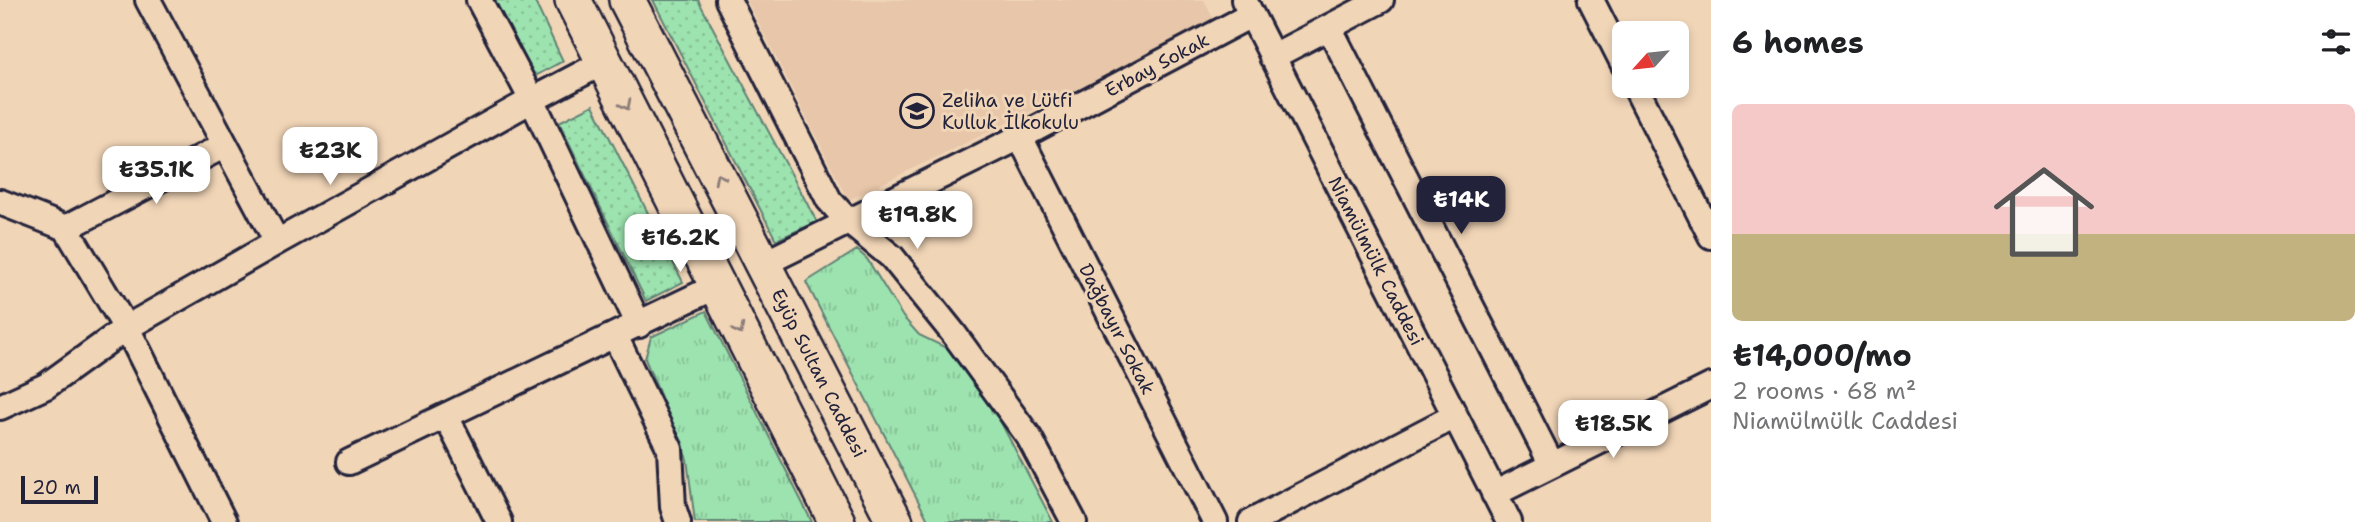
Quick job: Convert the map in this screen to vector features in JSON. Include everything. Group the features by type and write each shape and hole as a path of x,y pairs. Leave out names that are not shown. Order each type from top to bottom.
{"main road":[{"path":"573,0 837,522"},
{"name":"Eyüp Sultan Caddesi","path":"627,0 895,522"}],"street":[{"path":"148,0 277,242"},
{"path":"479,0 532,100 639,325"},
{"path":"728,0 829,200 848,221 892,257 954,334 1029,437 1074,522"},
{"path":"1272,57 1381,0"},
{"path":"1591,0 1612,41"},
{"name":"Erbay Sokak","path":"763,264 1020,137 1247,8"},
{"name":"Niamülmülk Caddesi","path":"1247,8 1508,522"},
{"path":"1329,27 1552,465"},
{"path":"0,407 46,386 126,328 604,62"},
{"path":"1641,98 1711,236"},
{"name":"Dağbayır Sokak","path":"1020,137 1214,522"},
{"path":"66,228 225,145"},
{"path":"0,202 66,228 126,328 224,522"},
{"path":"349,462 717,286"},
{"path":"615,336 670,449 673,508 678,522"},
{"path":"1494,494 1711,386"},
{"path":"446,416 499,522"},
{"path":"1251,522 1454,416"}],"shaded area":[{"name":"Zeliha ve Lütfi Kulluk İlkokulu","path":"747,0 1204,0 1215,22 848,200"}],"green space":[{"path":"491,0 534,0 563,61 537,75 529,76"},
{"path":"653,0 698,0 817,222 776,240"},
{"path":"593,105 683,282 646,301 559,122"},
{"path":"857,250 867,259 903,317 919,335 959,354 976,375 1053,522 929,522 806,282"},
{"path":"706,311 812,522 695,522 687,459 645,359 651,337"}],"place":[{"name":"Zeliha ve Lütfi Kulluk İlkokulu","path":"917,111"}]}
